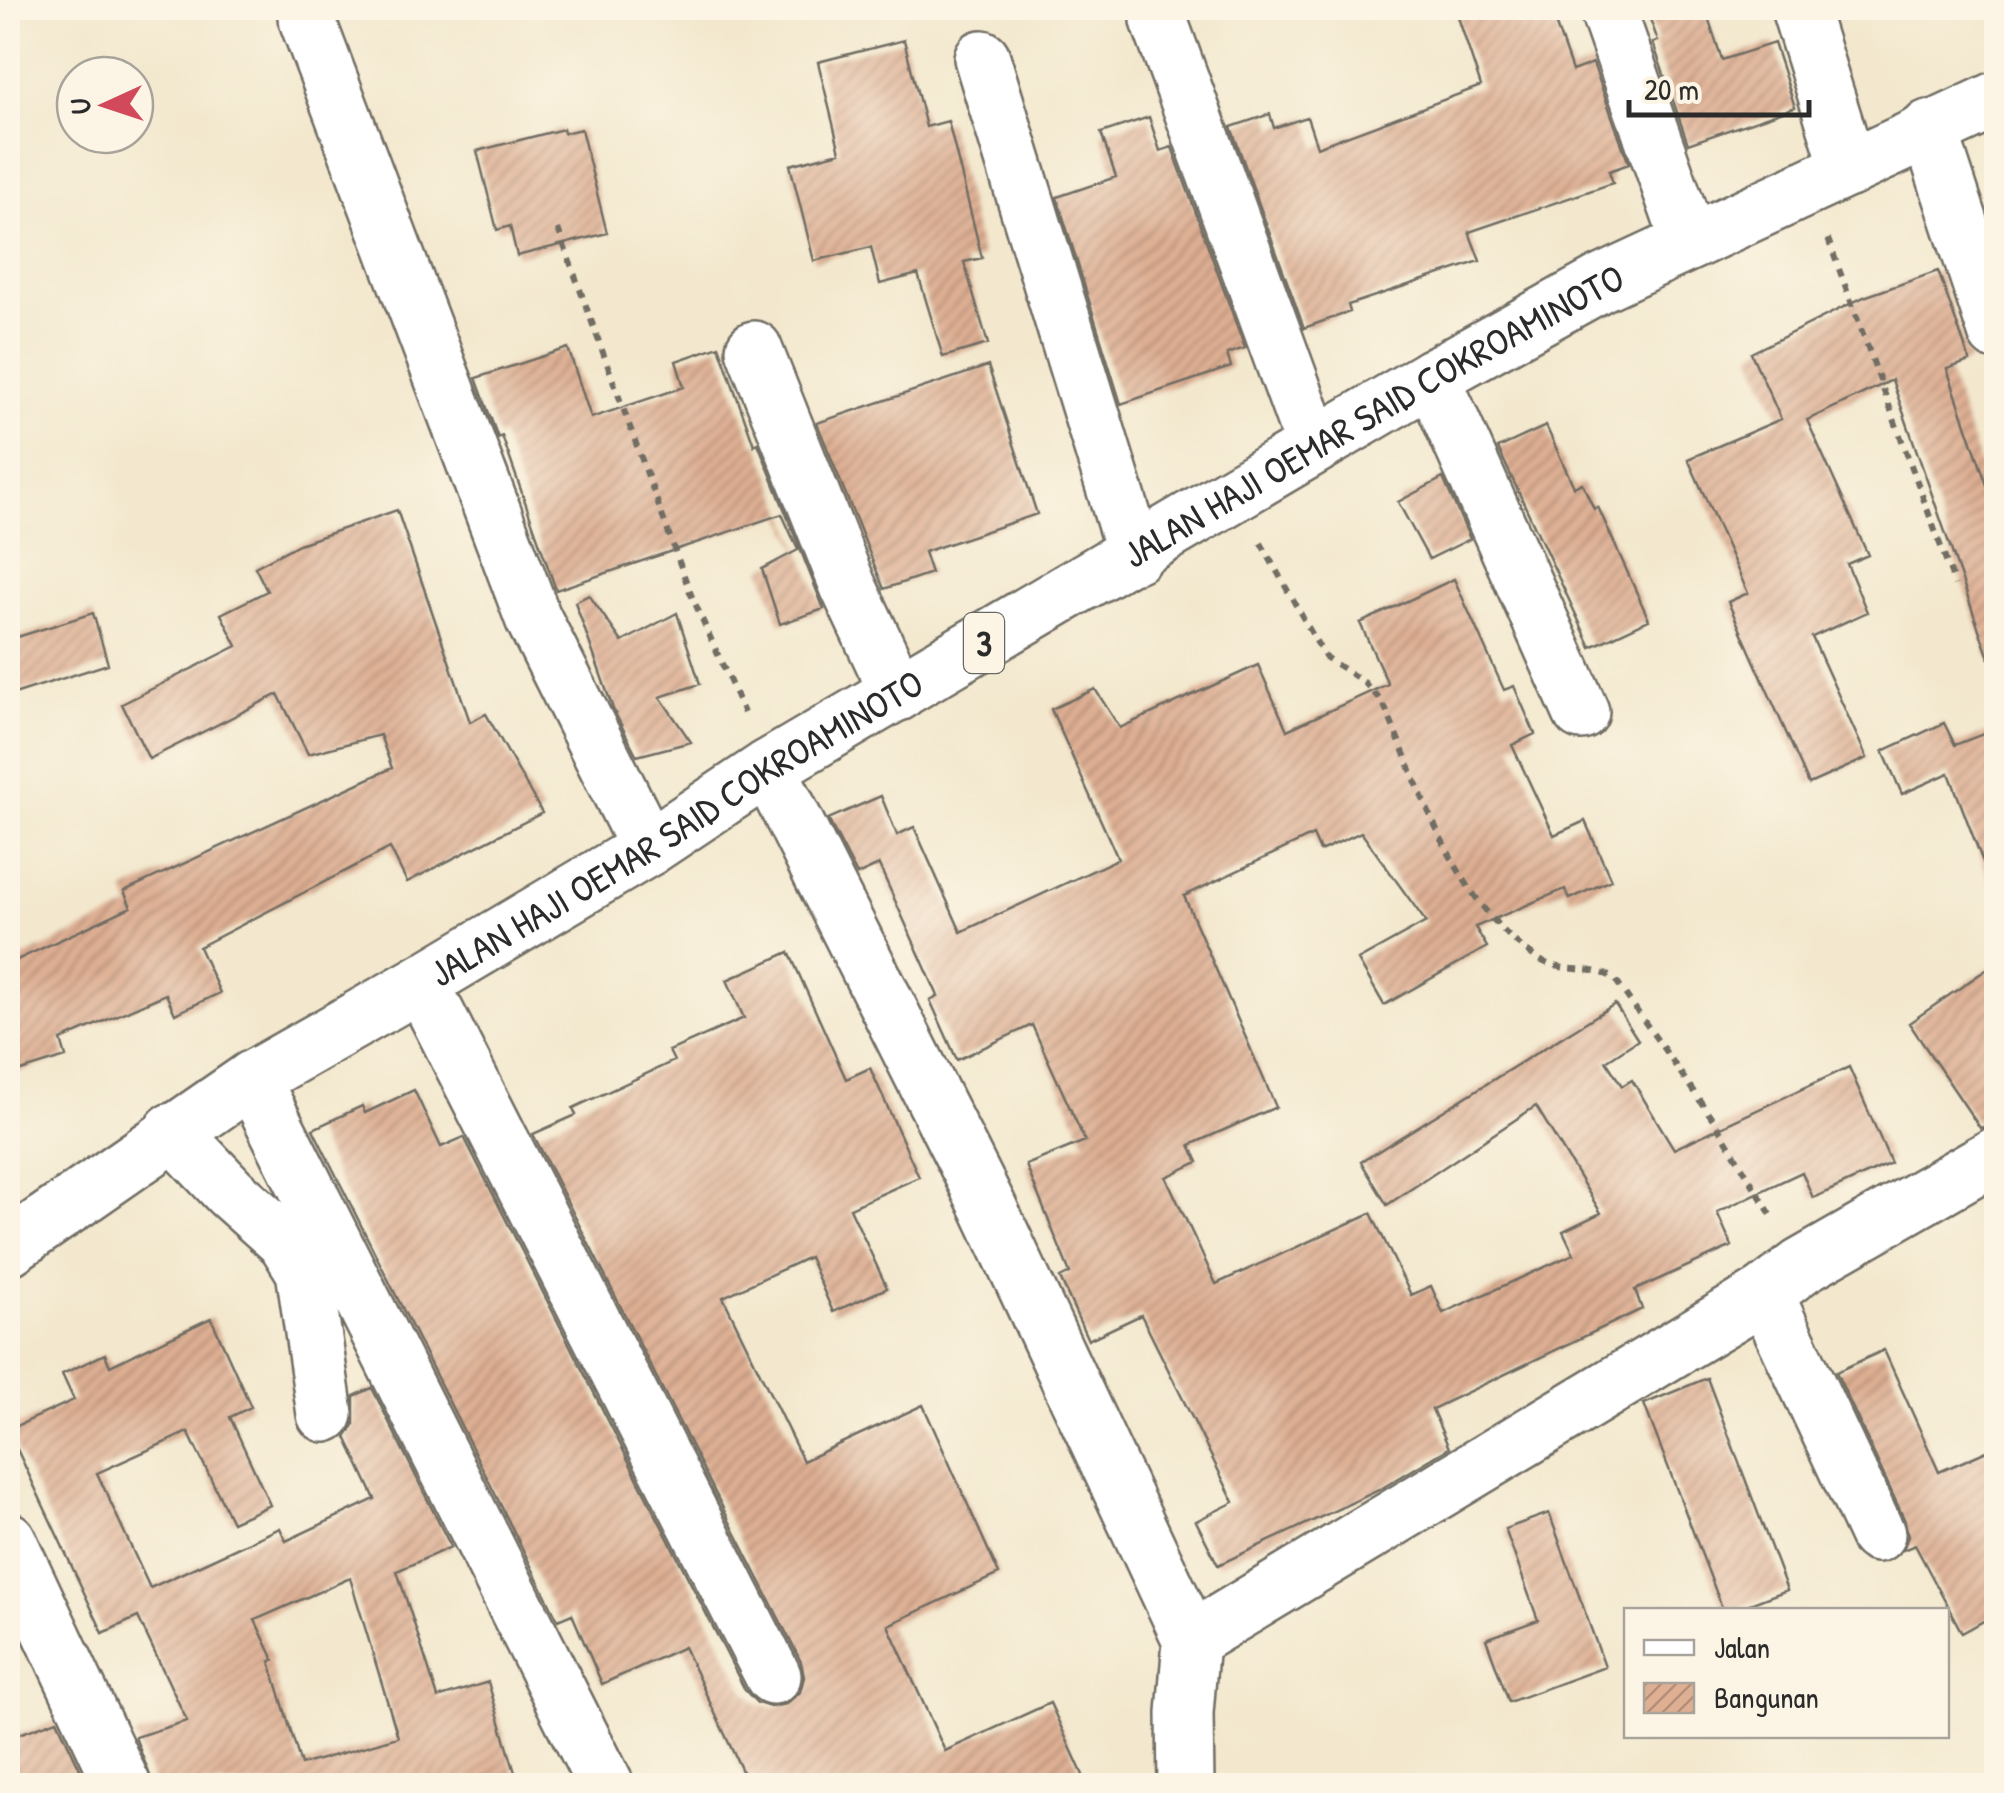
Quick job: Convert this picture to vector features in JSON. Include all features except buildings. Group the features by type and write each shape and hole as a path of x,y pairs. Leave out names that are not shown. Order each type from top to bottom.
{"main road":[{"path":"1608,8 1689,241"},
{"path":"1798,8 1829,178"},
{"path":"306,16 533,618 648,848"},
{"path":"1158,20 1314,446"},
{"path":"982,58 1135,554"},
{"name":"JALAN HAJI OEMAR SAID COKROAMINOTO","path":"8,1248 252,1078 648,848 768,768 1432,377 1689,241 1996,100"},
{"path":"1929,128 1996,332"},
{"path":"754,350 848,586 898,693"},
{"path":"1432,377 1580,712"},
{"path":"768,768 988,1206 1191,1640 1185,1713 1186,1786"},
{"path":"420,983 773,1676"},
{"path":"252,1078 606,1786"},
{"path":"172,1131 230,1192 286,1242 304,1271 325,1414"},
{"path":"1191,1640 1996,1155"},
{"path":"1783,1280 1876,1534"},
{"path":"8,1540 123,1786"}],"path":[{"path":"1829,178 1955,584"},
{"path":"558,230 690,592 768,768"},
{"path":"1234,495 1325,657 1364,682 1383,704 1456,864 1477,897 1536,958 1561,970 1598,970 1618,983 1717,1125 1783,1280"}]}
